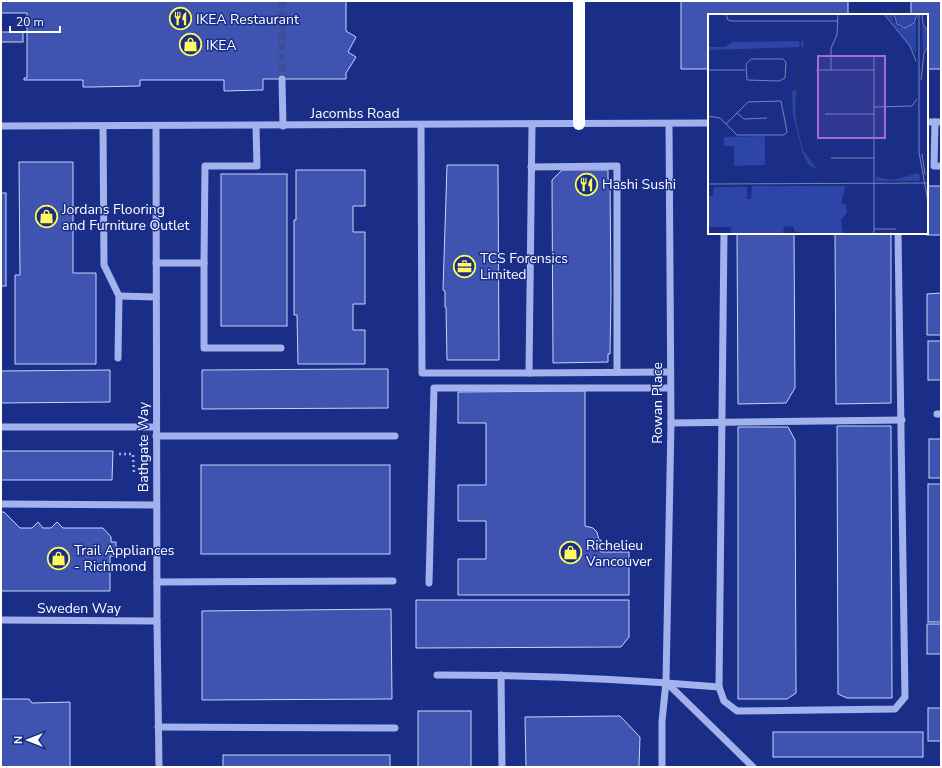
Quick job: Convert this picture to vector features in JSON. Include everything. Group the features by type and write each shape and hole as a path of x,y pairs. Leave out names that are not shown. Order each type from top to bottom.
{"highway":[{"path":"579,1 579,124"}],"street":[{"path":"282,79 283,126"},
{"path":"938,122 934,166 941,166"},
{"name":"Jacombs Road","path":"1,126 421,126 708,123"},
{"name":"Rowan Place","path":"662,767 662,721 666,682 671,423 669,124"},
{"path":"529,373 532,125"},
{"path":"103,126 104,265 118,296 118,358"},
{"name":"Bathgate Way","path":"156,126 156,505 159,767"},
{"path":"256,126 257,166 205,166 204,348 280,348"},
{"path":"421,126 422,373 670,372"},
{"path":"531,167 617,166 617,372"},
{"path":"724,234 719,687 724,701 737,711 895,709 905,698 898,234"},
{"path":"156,263 204,263"},
{"path":"118,296 156,297"},
{"path":"429,583 434,388 670,388"},
{"path":"671,423 902,420"},
{"path":"1,427 156,427"},
{"path":"156,436 395,436"},
{"path":"1,504 156,505"},
{"path":"157,582 393,581"},
{"name":"Sweden Way","path":"1,620 157,621"},
{"path":"437,675 501,675 666,682 719,687"},
{"path":"501,675 502,767"},
{"path":"666,682 753,767"},
{"path":"158,727 395,728"}],"path":[{"path":"119,454 133,454 134,474"}],"building":[{"name":"IKEA","path":"1,1 346,1 346,31 356,37 348,52 356,57 346,73 346,79 263,79 263,90 224,91 224,80 140,80 140,86 83,87 83,80 24,80 24,78 27,78 27,13 1,13"},
{"path":"681,1 848,1 848,14 708,14 708,69 681,69"},
{"path":"911,1 941,1 941,69 928,69 928,14 911,14"},
{"path":"1,32 23,32 23,42 1,42"},
{"name":"Jordans Flooring and Furniture Outlet","path":"19,162 73,162 73,273 96,273 96,364 15,364 15,275 20,275"},
{"path":"447,165 498,165 499,360 447,360 446,307 445,291 443,290"},
{"path":"296,170 365,170 365,206 353,206 353,232 365,232 365,304 353,304 353,330 365,330 365,364 298,364 297,315 294,315 294,220 296,220"},
{"path":"562,170 608,170 608,179 610,179 611,293 610,354 608,354 608,362 553,363 552,180"},
{"path":"221,174 287,174 287,326 221,326"},
{"path":"928,186 941,186 941,235 927,235"},
{"path":"1,193 6,193 6,286 1,286"},
{"path":"737,234 794,234 795,388 786,403 738,404"},
{"path":"835,234 891,234 891,403 836,404"},
{"path":"941,293 941,335 927,335 927,294"},
{"path":"928,341 941,341 941,380 928,380"},
{"path":"388,369 388,408 202,409 202,370"},
{"path":"110,370 110,402 1,403 1,371"},
{"path":"585,391 585,526 593,528 597,532 599,540 601,540 601,552 629,552 629,595 458,595 458,559 486,559 486,521 458,521 458,485 486,485 486,423 458,423 458,392"},
{"path":"837,426 891,426 892,698 847,698 838,694"},
{"path":"738,427 788,427 795,440 796,693 787,699 738,699"},
{"path":"929,439 941,439 941,478 929,478"},
{"path":"1,451 113,451 112,480 1,480"},
{"path":"201,465 390,465 390,554 201,554"},
{"path":"928,484 941,484 941,622 928,622"},
{"path":"1,512 4,512 20,528 32,528 38,522 43,528 51,528 57,522 63,528 103,528 111,537 111,542 116,542 116,556 110,556 110,591 1,591"},
{"path":"416,600 629,600 629,637 621,647 416,648"},
{"path":"391,609 392,699 202,700 202,611"},
{"path":"927,624 941,624 941,654 927,654"},
{"path":"1,699 29,699 32,703 70,702 70,767 1,767"},
{"path":"928,708 941,708 941,741 928,741"},
{"path":"418,711 471,711 471,767 418,767"},
{"path":"620,716 640,737 639,767 526,767 525,717"},
{"path":"773,732 923,732 923,757 773,757"},
{"path":"223,755 390,755 390,767 223,767"}],"tunnel":[{"path":"282,1 282,79"}],"place":[{"name":"IKEA Restaurant","path":"181,19"},
{"name":"IKEA","path":"190,45"},
{"name":"Hashi Sushi","path":"586,184"},
{"name":"Jordans Flooring and Furniture Outlet","path":"46,217"},
{"name":"TCS Forensics Limited","path":"464,266"},
{"name":"Richelieu Vancouver","path":"571,553"},
{"name":"Trail Appliances - Richmond","path":"59,558"}]}
